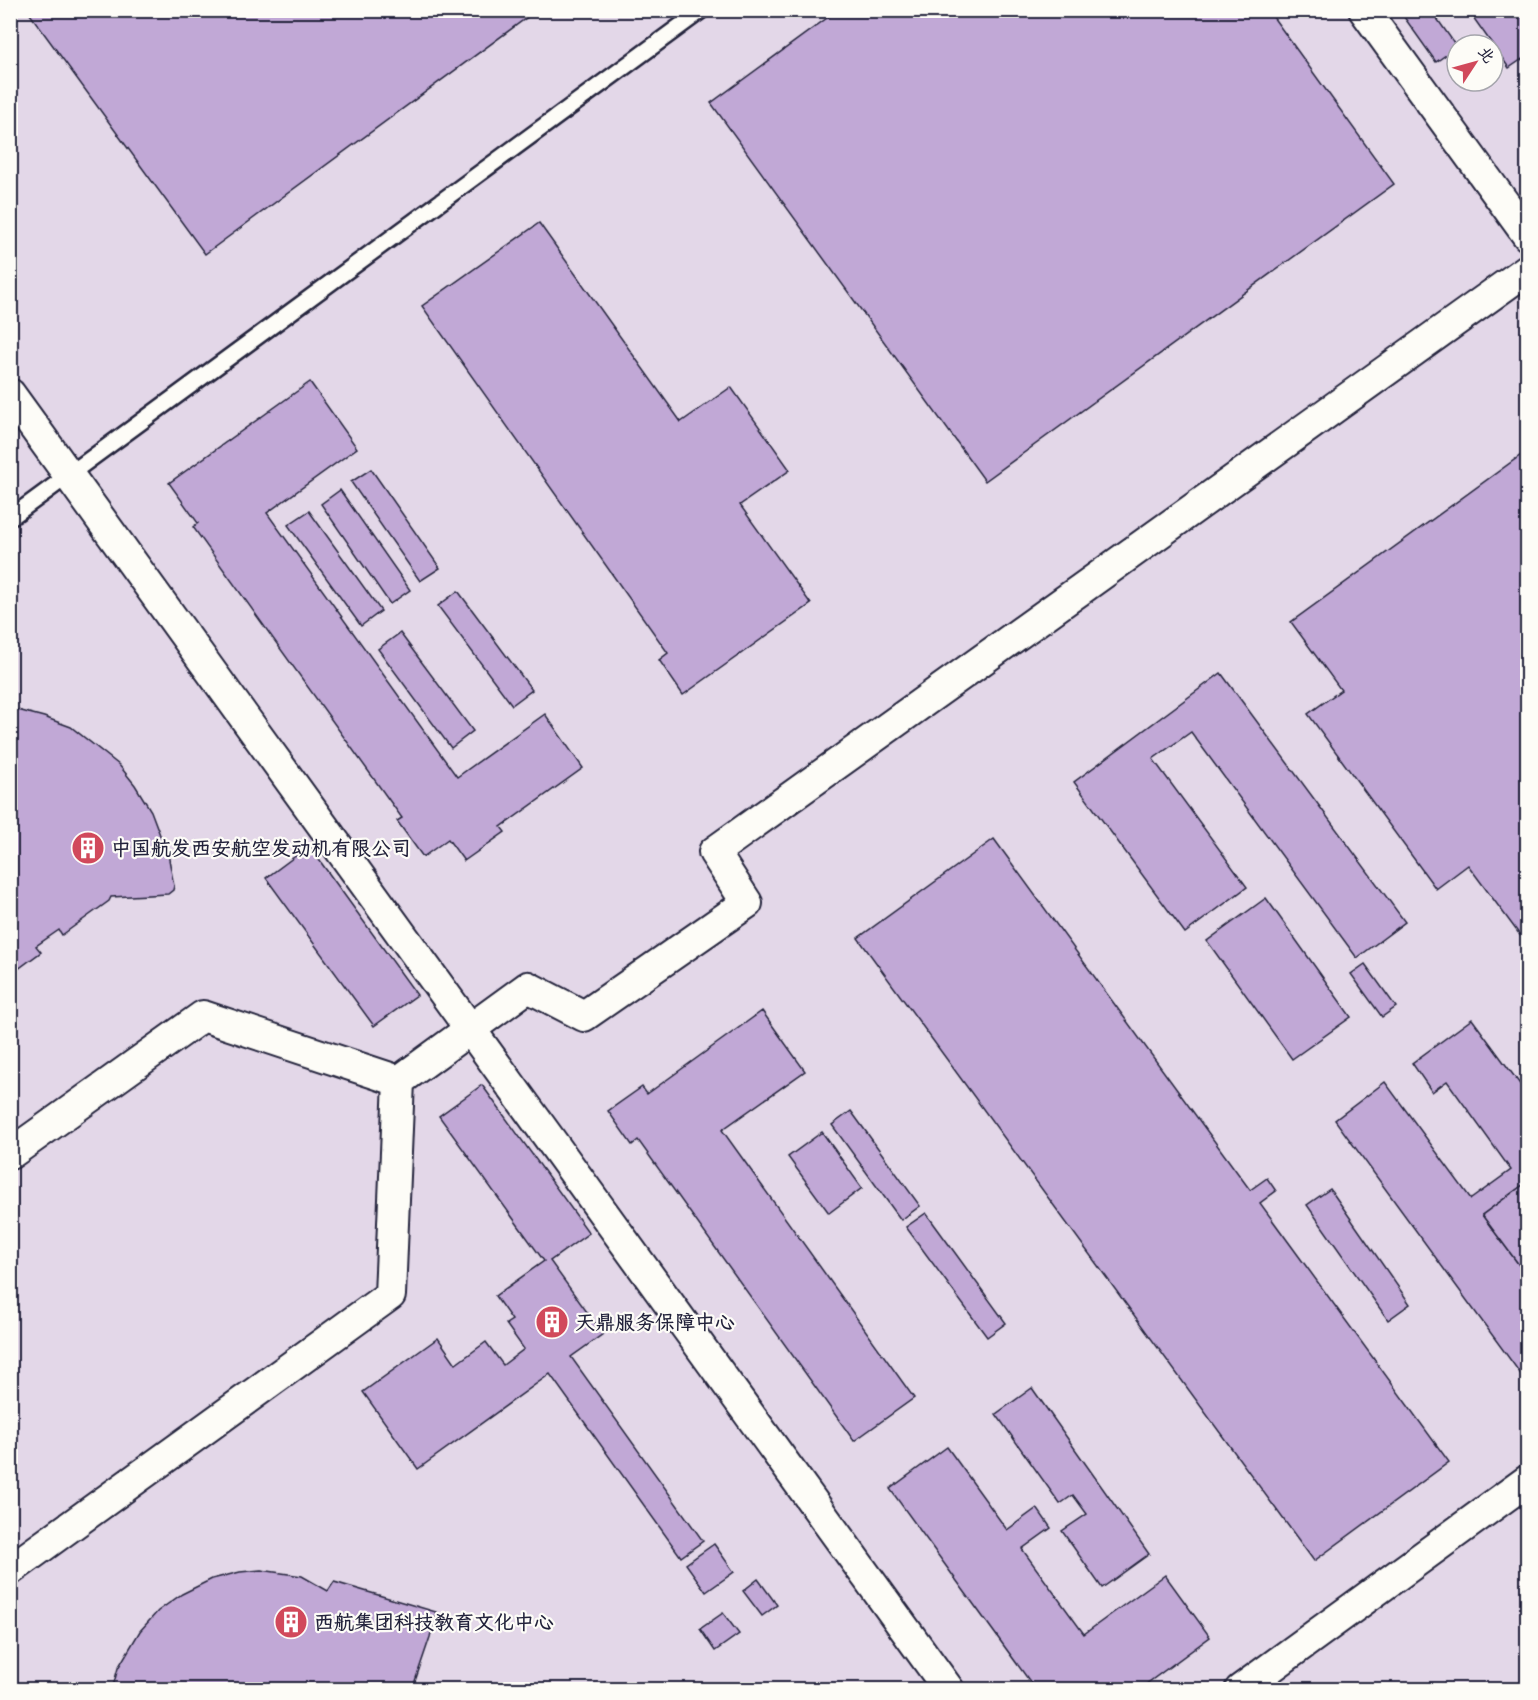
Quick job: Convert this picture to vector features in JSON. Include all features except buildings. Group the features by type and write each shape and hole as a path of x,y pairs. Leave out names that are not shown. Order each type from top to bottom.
{"street":[{"path":"1364,10 1527,236"},
{"path":"399,1081 528,987 584,1016 747,903 714,852 1527,269"},
{"path":"10,394 949,1689"},
{"path":"10,1154 203,1016 399,1081"},
{"path":"10,1570 390,1295 399,1081"},
{"path":"1240,1689 1526,1485"}],"lane":[{"path":"10,518 702,10"}],"shaded area":[{"path":"11,11 1527,11 1527,1689 11,1689"}],"place":[{"name":"中国航发西安航空发动机有限公司","path":"88,848"},
{"name":"天鼎服务保障中心","path":"552,1322"},
{"name":"西航集团科技教育文化中心","path":"291,1622"}]}
